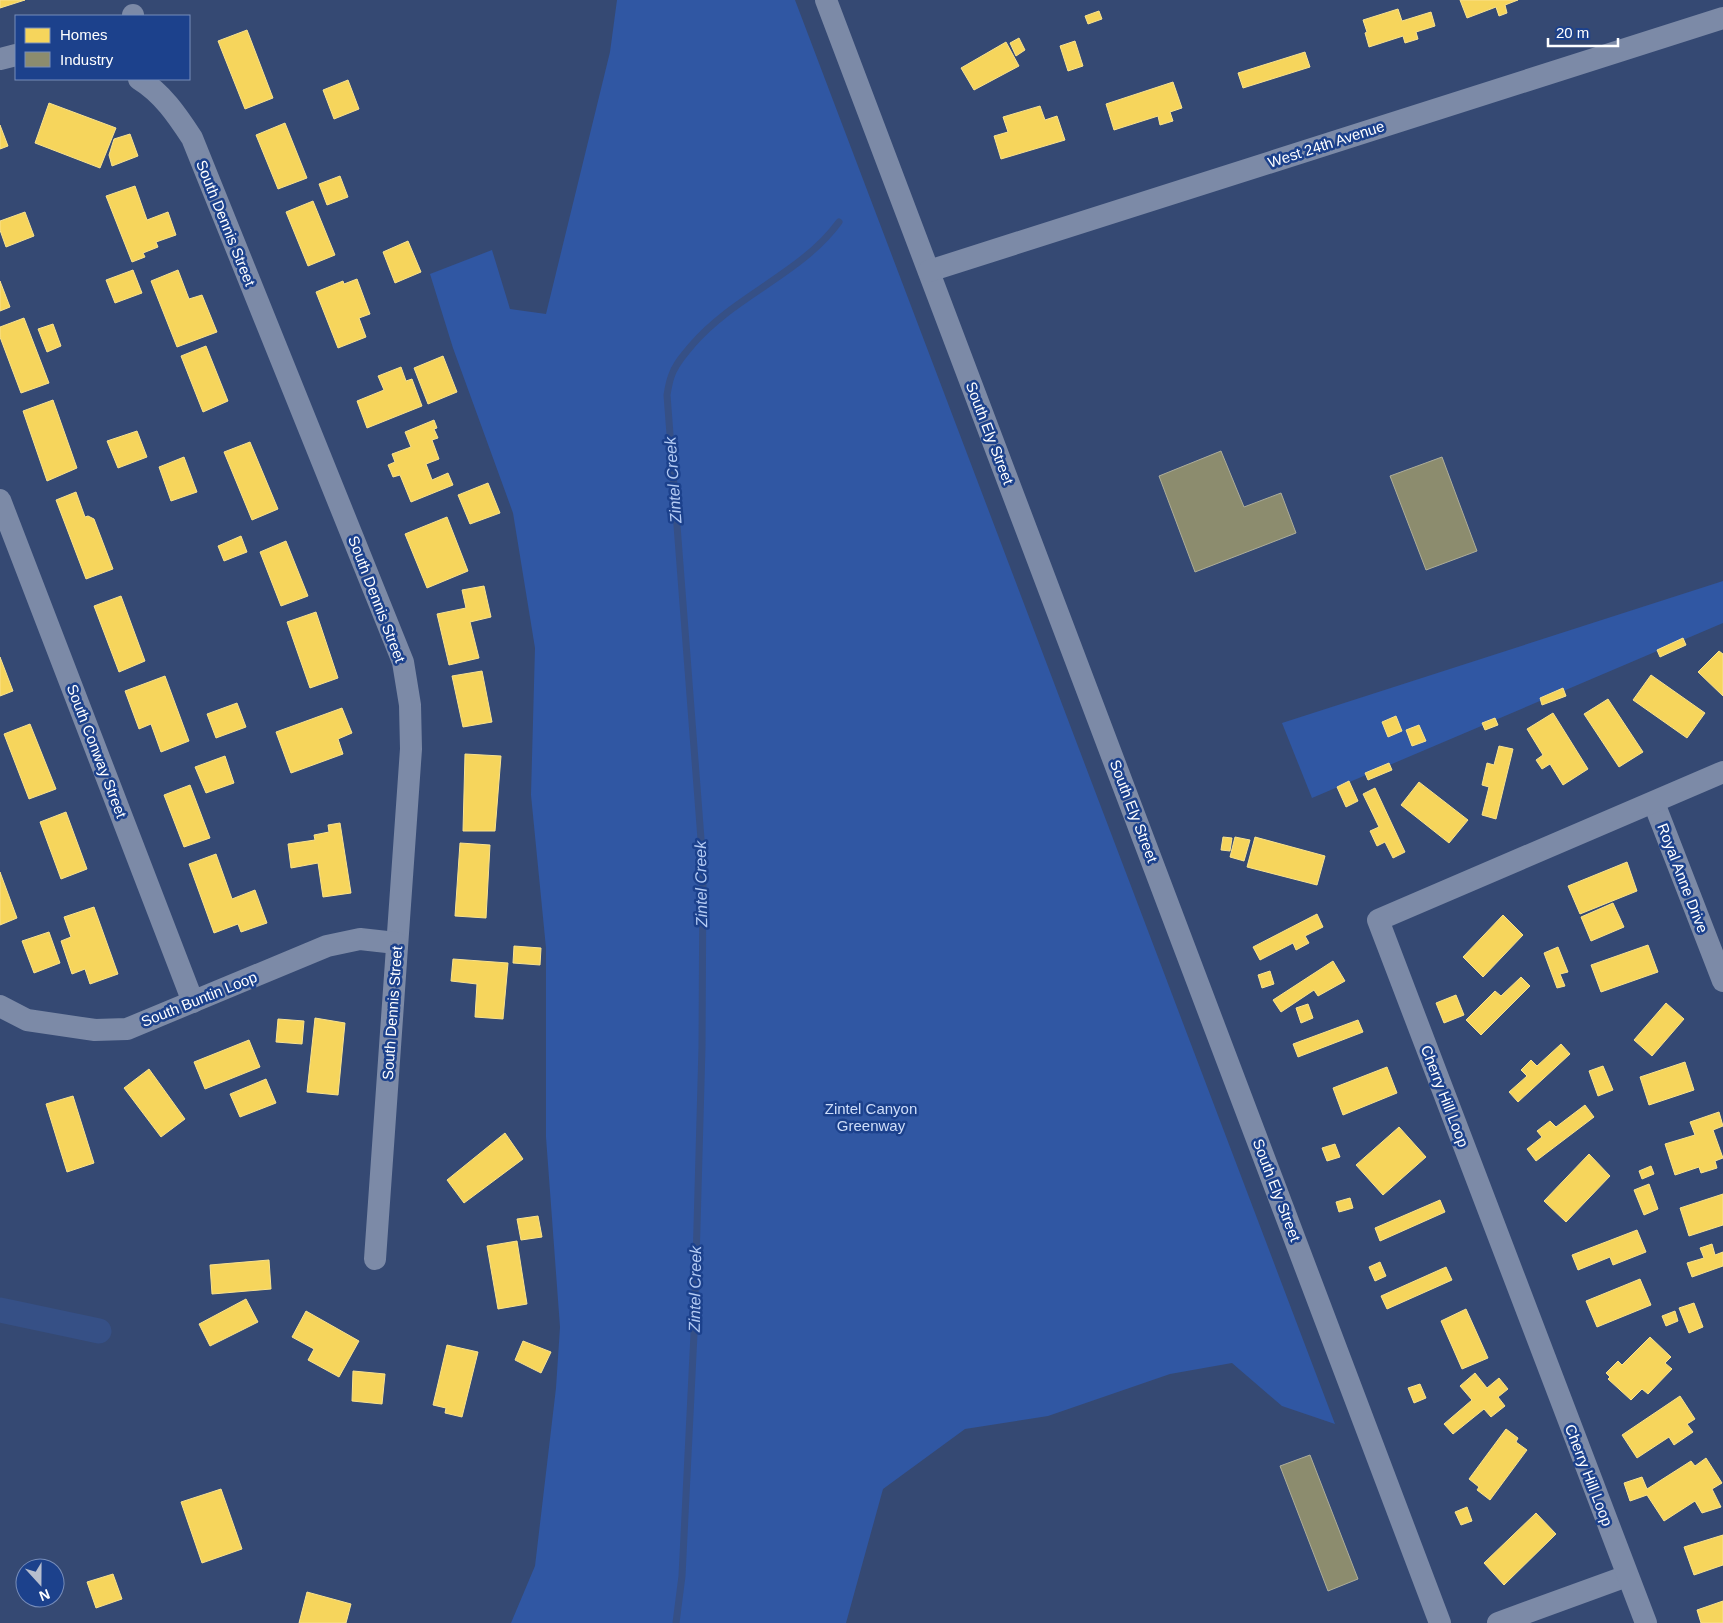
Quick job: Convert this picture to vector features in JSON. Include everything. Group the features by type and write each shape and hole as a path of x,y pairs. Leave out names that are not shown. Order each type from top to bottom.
{"street":[{"name":"South Ely Street","path":"826,0 1440,1623"},
{"name":"West 24th Avenue","path":"929,271 1723,18"},
{"path":"0,59 15,55"},
{"name":"South Dennis Street","path":"141,80 152,87 175,112 192,138 403,662 410,705 411,749 375,1260"},
{"name":"South Conway Street","path":"0,500 193,1002"},
{"name":"Cherry Hill Loop","path":"1646,1623 1378,920 1723,772"},
{"name":"Royal Anne Drive","path":"1654,803 1723,981"},
{"name":"South Buntin Loop","path":"0,1006 27,1020 95,1030 127,1029 327,946 360,939 396,943"},
{"path":"1498,1623 1628,1576"}],"green space":[{"name":"Zintel Canyon Greenway","path":"617,0 795,0 1335,1424 1282,1406 1232,1363 1170,1374 1048,1416 965,1429 883,1489 846,1623 511,1623 535,1566 556,1388 560,1327 546,1137 546,948 531,795 535,648 513,513 453,348 430,274 492,250 510,309 546,314 610,52"},
{"path":"1723,581 1723,623 1312,798 1282,723"}],"building: Homes":[{"path":"0,0 25,0 0,8"},
{"path":"1460,0 1518,0 1505,5 1507,13 1499,16 1496,7 1467,18"},
{"path":"1398,9 1402,21 1431,12 1435,26 1416,32 1418,39 1405,43 1403,36 1369,47 1363,20"},
{"path":"1099,11 1102,19 1088,24 1085,16"},
{"path":"247,30 273,98 245,109 218,41"},
{"path":"1019,38 1025,50 1016,56 1010,43"},
{"path":"1075,41 1083,66 1068,71 1060,46"},
{"path":"1006,42 1019,66 974,90 961,68"},
{"path":"1305,52 1310,67 1243,88 1238,73"},
{"path":"348,80 359,109 334,119 323,90"},
{"path":"1173,82 1182,108 1170,112 1173,121 1160,125 1158,116 1114,130 1106,104"},
{"path":"49,103 116,128 100,168 35,143"},
{"path":"1040,106 1045,120 1057,116 1065,140 1001,159 994,136 1008,132 1003,117"},
{"path":"285,123 307,178 278,189 256,135"},
{"path":"0,125 8,146 0,149"},
{"path":"130,134 138,156 112,166 109,155 114,139"},
{"path":"340,176 348,197 327,205 319,184"},
{"path":"135,186 147,220 168,212 176,235 156,242 158,247 143,253 145,257 132,262 106,196"},
{"path":"313,201 335,255 308,266 286,212"},
{"path":"25,212 34,236 6,247 0,230 0,221"},
{"path":"408,241 421,272 395,283 383,252"},
{"path":"133,270 142,293 115,303 106,280"},
{"path":"178,270 189,299 202,295 217,332 177,347 151,281"},
{"path":"357,279 370,314 359,318 366,337 338,348 316,292 343,281 344,284"},
{"path":"0,281 10,307 0,311"},
{"path":"24,318 49,383 21,393 0,337 0,327"},
{"path":"53,324 61,346 47,352 38,329"},
{"path":"206,346 228,401 203,412 181,356"},
{"path":"443,356 457,392 428,404 414,368"},
{"path":"401,367 406,381 412,379 422,406 367,428 357,401 384,390 378,376"},
{"path":"53,400 77,468 47,481 23,411"},
{"path":"434,420 437,428 434,429 438,438 432,440 439,459 426,464 432,480 448,473 453,485 411,502 400,475 393,477 388,465 395,462 392,454 411,447 405,432"},
{"path":"137,431 147,457 118,468 107,441"},
{"path":"250,442 278,509 252,520 224,452"},
{"path":"184,457 197,492 171,501 159,467"},
{"path":"488,483 500,513 470,524 458,495"},
{"path":"76,492 85,517 88,516 94,519 113,569 86,579 56,500"},
{"path":"447,517 468,571 427,588 405,534"},
{"path":"241,536 247,552 224,561 218,546"},
{"path":"286,541 308,596 281,606 260,552"},
{"path":"484,586 491,617 470,622 479,658 449,665 437,614 466,608 462,590"},
{"path":"121,596 145,661 119,672 94,606"},
{"path":"316,612 338,678 310,688 287,622"},
{"path":"1683,638 1686,645 1660,657 1657,650"},
{"path":"1719,651 1723,654 1723,696 1698,672"},
{"path":"0,657 13,691 0,696"},
{"path":"482,671 492,722 463,727 452,676"},
{"path":"1651,675 1705,713 1687,738 1633,700"},
{"path":"165,676 189,741 161,752 151,724 139,729 125,691"},
{"path":"1563,688 1566,696 1542,705 1540,698"},
{"path":"1608,699 1643,752 1619,767 1584,714"},
{"path":"237,703 246,727 216,738 207,714"},
{"path":"342,708 352,733 338,739 343,754 291,773 276,732"},
{"path":"1553,713 1588,769 1563,785 1550,764 1542,769 1536,760 1543,755 1527,729"},
{"path":"1396,716 1402,731 1388,737 1382,722"},
{"path":"1495,718 1498,725 1485,730 1482,723"},
{"path":"30,724 56,789 29,799 4,734"},
{"path":"1419,725 1426,741 1412,746 1406,730"},
{"path":"1499,746 1513,749 1496,819 1482,815 1489,787 1482,785 1487,763 1494,765"},
{"path":"465,754 501,756 495,831 463,831"},
{"path":"225,756 234,783 206,793 195,767"},
{"path":"1389,763 1392,770 1368,780 1365,773"},
{"path":"1349,781 1358,801 1346,807 1337,787"},
{"path":"1419,782 1468,820 1449,843 1401,805"},
{"path":"190,785 210,838 184,847 164,795"},
{"path":"1375,788 1405,852 1393,858 1385,842 1377,846 1370,831 1379,827 1363,794"},
{"path":"66,812 87,869 61,879 40,822"},
{"path":"340,823 351,893 323,897 318,863 291,868 288,844 315,840 314,835 329,832 328,825"},
{"path":"1223,837 1232,838 1230,851 1221,850"},
{"path":"1235,837 1250,840 1244,861 1230,857"},
{"path":"1255,837 1325,856 1317,885 1247,867"},
{"path":"460,843 490,845 486,918 455,916"},
{"path":"216,854 232,899 255,890 267,923 241,932 238,924 214,933 189,864"},
{"path":"1627,862 1637,891 1580,914 1568,886"},
{"path":"0,872 17,918 0,925"},
{"path":"1613,903 1624,927 1591,941 1581,917"},
{"path":"94,907 118,974 90,984 85,969 72,974 61,941 71,937 64,917"},
{"path":"1317,914 1323,927 1305,936 1309,943 1296,950 1293,943 1260,960 1253,947"},
{"path":"1503,915 1523,935 1483,977 1463,957"},
{"path":"49,932 60,963 34,973 22,941"},
{"path":"1648,945 1658,972 1601,992 1591,965"},
{"path":"514,946 541,948 540,965 513,963"},
{"path":"1558,947 1568,972 1560,974 1565,986 1557,988 1544,953"},
{"path":"453,959 508,963 503,1019 475,1017 477,984 451,981"},
{"path":"1333,961 1345,981 1318,996 1314,990 1281,1012 1273,1000"},
{"path":"1270,971 1274,984 1262,988 1258,975"},
{"path":"1521,977 1530,986 1481,1035 1466,1020 1495,991 1501,996"},
{"path":"1456,995 1464,1015 1444,1023 1436,1003"},
{"path":"1666,1003 1684,1019 1652,1056 1634,1040"},
{"path":"1308,1004 1313,1018 1301,1023 1296,1008"},
{"path":"315,1018 345,1023 338,1095 307,1092"},
{"path":"278,1019 304,1021 302,1044 276,1042"},
{"path":"1358,1020 1363,1032 1298,1057 1293,1044"},
{"path":"249,1040 260,1067 205,1089 194,1062"},
{"path":"1561,1044 1570,1054 1518,1102 1509,1092 1527,1076 1521,1070 1531,1060 1537,1066"},
{"path":"1685,1062 1694,1090 1649,1105 1640,1077"},
{"path":"1603,1066 1613,1090 1598,1096 1589,1071"},
{"path":"1387,1067 1397,1093 1343,1115 1333,1088"},
{"path":"149,1069 185,1119 161,1137 124,1088"},
{"path":"266,1079 276,1103 240,1117 230,1094"},
{"path":"73,1096 94,1163 67,1172 46,1104"},
{"path":"1585,1105 1594,1117 1536,1161 1527,1149 1542,1137 1537,1131 1550,1121 1556,1127"},
{"path":"1719,1112 1723,1126 1713,1130 1723,1158 1715,1161 1717,1168 1701,1173 1699,1167 1675,1175 1665,1144 1695,1135 1690,1122"},
{"path":"1399,1127 1426,1157 1383,1195 1356,1165"},
{"path":"505,1133 523,1159 464,1203 447,1180"},
{"path":"1335,1144 1340,1157 1327,1161 1322,1148"},
{"path":"1589,1154 1610,1176 1566,1222 1544,1201"},
{"path":"1651,1166 1654,1174 1642,1179 1639,1171"},
{"path":"1649,1184 1658,1209 1644,1215 1634,1190"},
{"path":"1723,1194 1723,1225 1689,1236 1680,1208"},
{"path":"1350,1198 1353,1208 1339,1212 1336,1202"},
{"path":"1440,1200 1445,1212 1380,1241 1375,1228"},
{"path":"538,1216 542,1237 521,1240 517,1219"},
{"path":"1637,1230 1646,1252 1613,1265 1610,1257 1578,1270 1572,1255"},
{"path":"517,1241 527,1304 498,1309 487,1246"},
{"path":"1712,1244 1715,1255 1723,1252 1723,1266 1692,1277 1687,1263 1704,1258 1700,1248"},
{"path":"269,1260 271,1289 212,1294 210,1265"},
{"path":"1380,1262 1386,1276 1375,1281 1369,1267"},
{"path":"1446,1267 1452,1280 1387,1309 1381,1296"},
{"path":"1640,1279 1651,1305 1597,1327 1586,1301"},
{"path":"246,1299 258,1322 210,1346 199,1324"},
{"path":"1694,1303 1703,1327 1689,1333 1679,1308"},
{"path":"1466,1309 1488,1358 1462,1369 1441,1321"},
{"path":"306,1311 359,1341 339,1377 308,1360 314,1349 292,1337"},
{"path":"1675,1311 1678,1321 1666,1326 1662,1316"},
{"path":"1650,1337 1671,1357 1665,1363 1672,1369 1648,1394 1642,1389 1631,1400 1608,1379 1610,1377 1606,1373 1618,1361 1622,1365"},
{"path":"523,1341 551,1352 541,1373 515,1360"},
{"path":"447,1345 478,1352 462,1417 445,1413 446,1408 433,1405"},
{"path":"353,1371 385,1374 382,1404 352,1401"},
{"path":"1475,1373 1487,1388 1499,1378 1508,1389 1498,1397 1505,1406 1491,1417 1484,1409 1453,1434 1444,1424 1472,1400 1460,1386"},
{"path":"1420,1384 1426,1398 1414,1403 1408,1388"},
{"path":"1680,1396 1695,1419 1687,1424 1693,1432 1674,1445 1669,1437 1637,1458 1622,1435"},
{"path":"1506,1429 1518,1438 1516,1442 1527,1450 1490,1500 1477,1490 1479,1487 1469,1479"},
{"path":"1706,1458 1722,1483 1712,1489 1721,1507 1702,1513 1695,1501 1664,1521 1647,1495 1630,1501 1624,1483 1642,1477 1647,1489 1691,1461 1695,1466"},
{"path":"221,1489 242,1549 202,1563 181,1502"},
{"path":"1467,1507 1472,1521 1461,1525 1455,1512"},
{"path":"1536,1513 1556,1534 1504,1585 1484,1563"},
{"path":"1723,1535 1723,1565 1694,1575 1684,1547"},
{"path":"113,1574 122,1599 96,1608 87,1582"},
{"path":"307,1592 351,1604 346,1623 299,1623"},
{"path":"1723,1601 1723,1623 1701,1623 1697,1610"}],"building: Industry":[{"path":"1221,451 1244,507 1281,493 1296,533 1195,572 1159,476"},
{"path":"1442,457 1477,551 1426,570 1390,476"},
{"path":"1310,1455 1358,1579 1328,1591 1280,1466"}],"waterway":[{"name":"Zintel Creek","path":"676,1623 682,1576 694,1334 702,1047 703,865 667,395 671,377 677,364 709,327 806,256 824,240 839,222"},
{"path":"0,1310 99,1331"}]}
